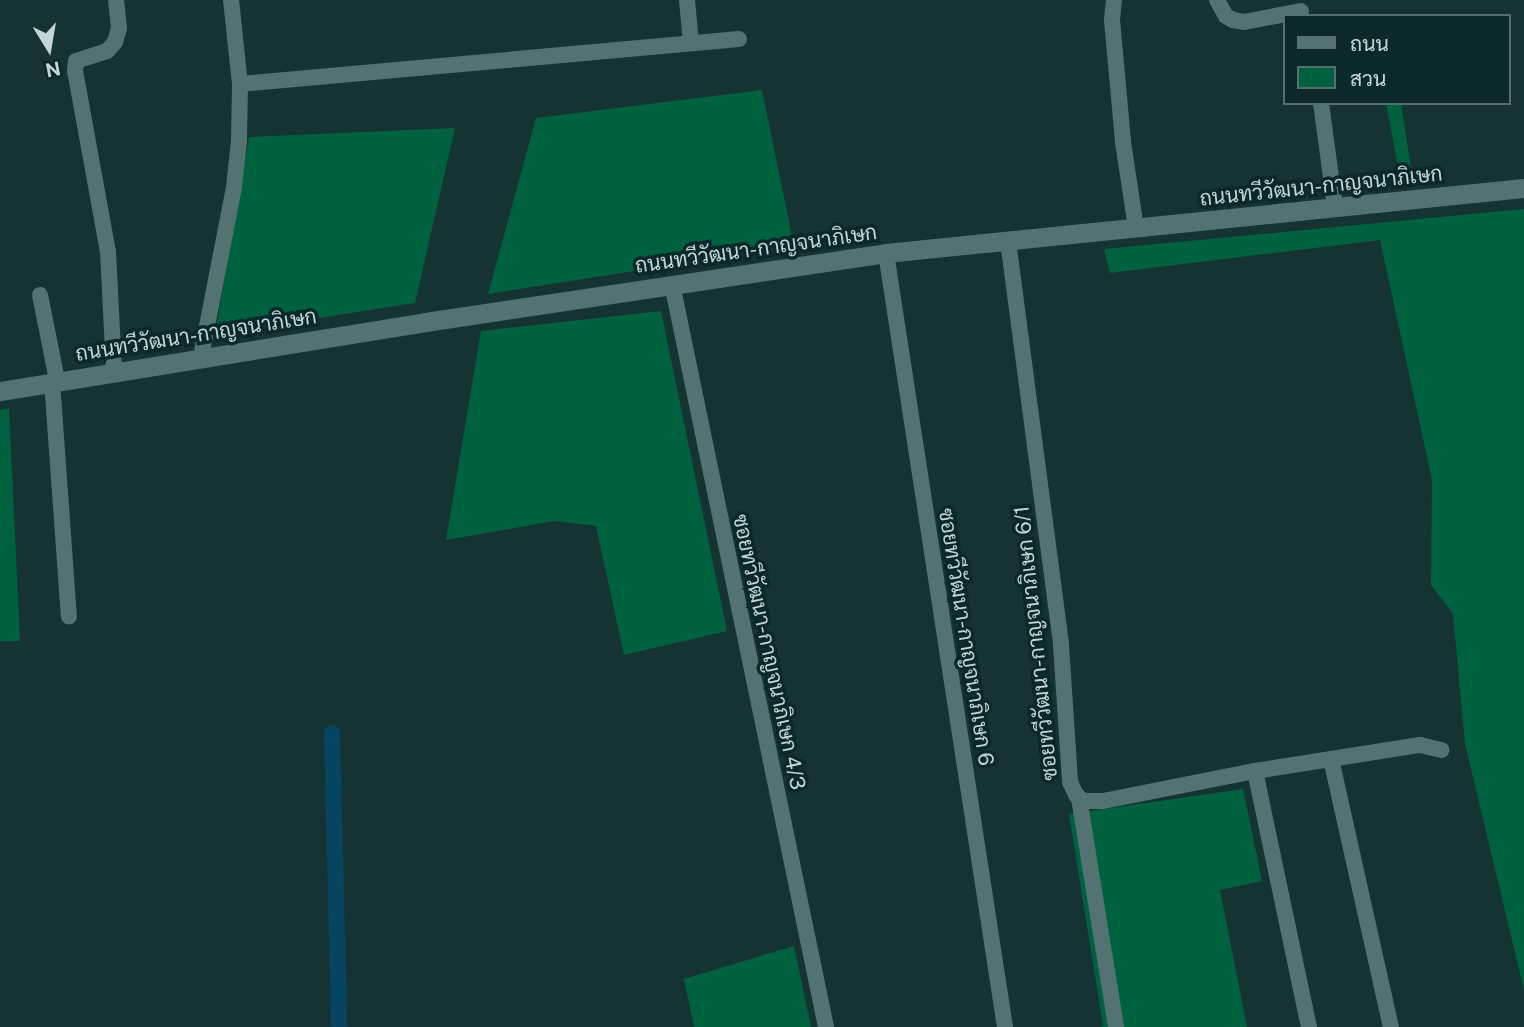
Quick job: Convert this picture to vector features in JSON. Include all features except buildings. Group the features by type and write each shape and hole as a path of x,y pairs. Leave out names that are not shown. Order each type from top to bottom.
{"street":[{"path":"114,370 108,252 75,71 76,61 107,51 115,42 119,28 116,0"},
{"path":"201,357 234,187 240,84 231,0"},
{"path":"687,0 691,43"},
{"path":"1114,0 1112,20 1123,142 1136,228"},
{"path":"1217,0 1226,16 1244,22 1301,9"},
{"path":"240,84 739,39"},
{"path":"1321,105 1335,207"},
{"name":"ถนนทวีวัฒนา-กาญจนาภิเษก","path":"0,391 114,370 886,253 1524,188"},
{"name":"ซอยทวีวัฒนา-กาญจนาภิเษก 6/1","path":"1008,241 1061,645 1070,782 1079,798 1103,801 1255,771 1420,745 1441,751"},
{"name":"ซอยทวีวัฒนา-กาญจนาภิเษก 6","path":"886,253 1006,1027"},
{"name":"ซอยทวีวัฒนา-กาญจนาภิเษก 4/3","path":"672,284 826,1027"},
{"path":"40,295 55,381 69,616"},
{"path":"1331,759 1391,1027"},
{"path":"1255,771 1309,1027"},
{"path":"1079,798 1116,1027"}],"green space":[{"path":"762,90 794,246 488,294 536,118"},
{"path":"1386,105 1401,105 1412,175 1400,177"},
{"path":"455,128 415,303 215,334 249,137"},
{"path":"1524,209 1524,990 1465,744 1453,614 1431,585 1432,480 1380,240 1110,273 1104,249"},
{"path":"661,311 727,631 624,655 596,526 555,521 446,540 481,331"},
{"path":"9,408 20,641 0,641 0,410"},
{"path":"1243,789 1262,881 1220,890 1247,1027 1099,1027 1103,1026 1069,814"},
{"path":"794,946 811,1027 694,1027 684,979"}],"waterway":[{"path":"332,733 339,1027"}]}
